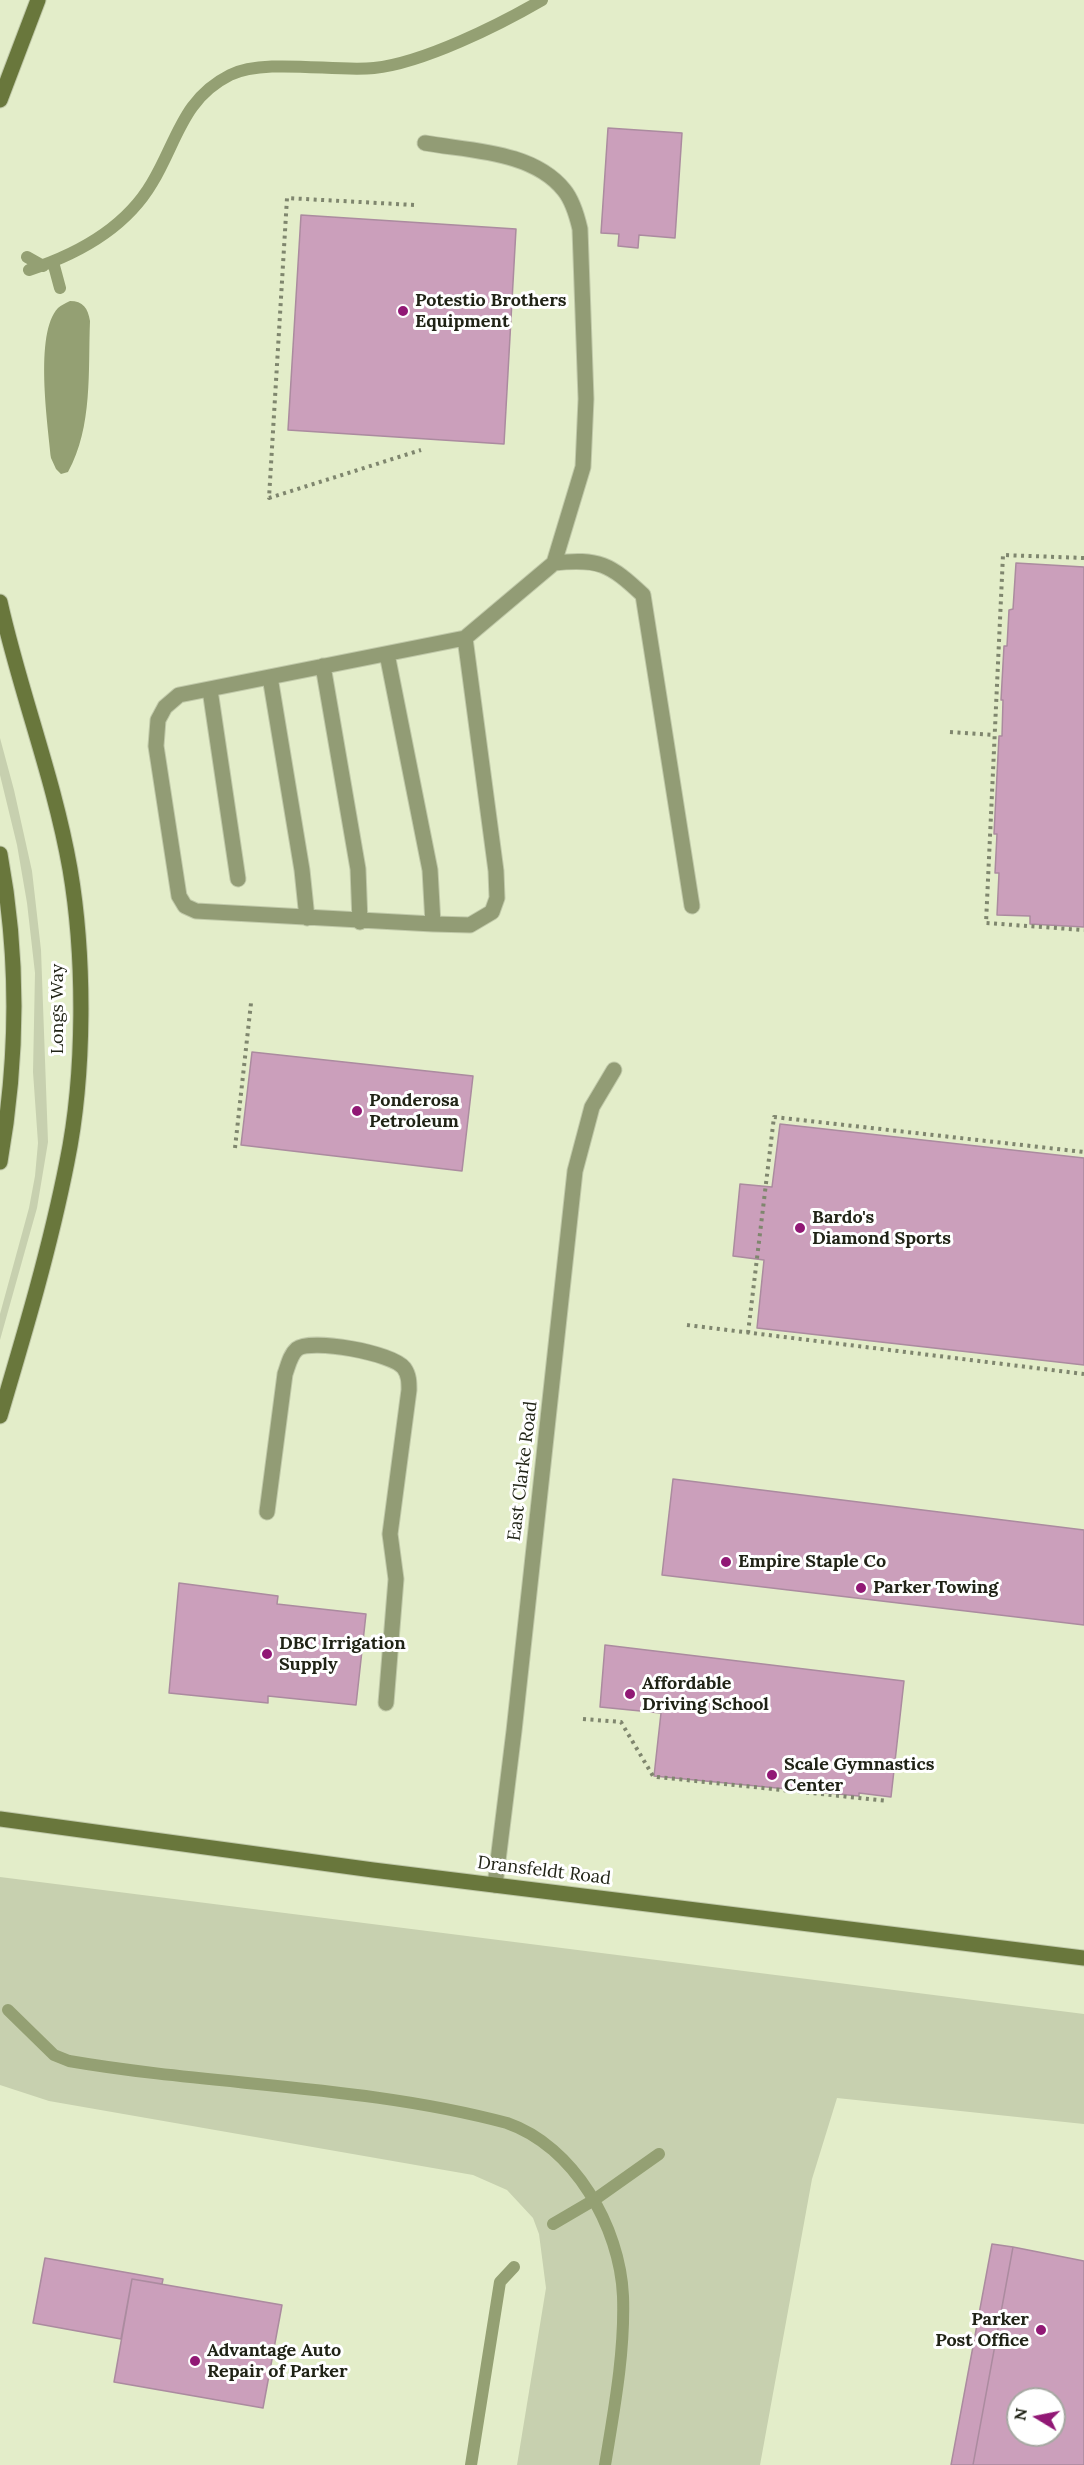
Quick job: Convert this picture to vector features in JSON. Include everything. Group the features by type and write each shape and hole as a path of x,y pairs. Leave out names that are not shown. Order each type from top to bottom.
{"street":[{"path":"0,100 38,0"},
{"path":"425,143 520,159 543,173 564,190 578,219 586,399 583,467 554,563 465,638 179,695 165,707 158,720 156,746 179,896 185,906 196,911 360,922 470,925 492,912 497,898 496,871 465,638"},
{"path":"554,563 583,560 605,566 624,578 643,595 692,906"},
{"name":"Longs Way","path":"0,602 3,627 56,801 70,870 78,944 80,1034 68,1160 35,1297 0,1416"},
{"path":"387,654 430,870 433,924"},
{"path":"323,666 358,869 360,922"},
{"path":"270,677 305,892 307,918"},
{"path":"210,690 238,879"},
{"path":"0,854 9,913 14,1014 9,1102 0,1162"},
{"name":"East Clarke Road","path":"495,1885 575,1171 592,1107 614,1070"},
{"path":"267,1512 285,1374 289,1360 297,1349 310,1344 378,1354 404,1366 409,1377 409,1390 390,1534 396,1579 386,1703"},
{"name":"Dransfeldt Road","path":"0,1819 495,1885 1084,1958"}],"path":[{"path":"414,205 287,198 269,498 422,450"},
{"path":"1084,558 1002,555 986,923 1084,930"},
{"path":"950,732 995,735"},
{"path":"235,1148 251,1003"},
{"path":"748,1333 774,1117 1084,1152"},
{"path":"687,1325 1084,1374"},
{"path":"583,1719 621,1722 653,1776 888,1801"}],"shaded area":[{"path":"70,301 82,304 90,321 88,398 82,436 76,455 68,472 61,474 51,458 44,358 46,337 51,320 58,308"},
{"path":"0,738 32,871 41,950 48,1142 37,1208 0,1340 0,1314 29,1208 38,1143 33,1072 35,973 27,903 17,845 0,775"},
{"path":"0,1877 1084,2014 1084,2124 837,2098 812,2179 760,2465 517,2465 546,2288 539,2234 533,2218 507,2190 473,2175 49,2101 0,2085"}],"building":[{"path":"608,128 682,133 675,238 639,235 638,248 618,246 619,234 601,233"},
{"name":"Potestio Brothers Equipment","path":"301,215 516,229 504,444 288,430"},
{"path":"1016,563 1084,567 1084,927 1030,924 1030,916 997,915 999,873 995,873 997,834 994,834 999,736 1002,736 1004,646 1007,646 1009,610 1013,609"},
{"name":"Ponderosa Petroleum","path":"252,1052 473,1076 462,1171 241,1145"},
{"path":"780,1124 1084,1158 1084,1365 757,1328 764,1260 733,1256 740,1184 772,1187"},
{"path":"673,1479 1084,1530 1084,1625 662,1575"},
{"name":"DBC Irrigation Supply","path":"179,1583 278,1596 277,1604 366,1614 356,1705 268,1696 268,1703 169,1693"},
{"path":"605,1645 904,1681 891,1797 859,1793 859,1796 654,1776 661,1713 600,1707"},
{"path":"992,2244 1013,2247 973,2465 951,2465"},
{"name":"Parker Post Office","path":"1013,2247 1084,2261 1084,2465 973,2465"},
{"path":"45,2258 163,2279 162,2284 132,2279 121,2339 33,2323"},
{"name":"Advantage Auto Repair of Parker","path":"132,2279 282,2305 263,2408 114,2382"}],"waterway":[{"path":"29,270 82,248 114,227 128,214 152,183 191,109 201,96 230,75 262,67 358,69 394,65 460,42 542,0"},
{"path":"27,257 43,266"},
{"path":"53,262 60,288"},
{"path":"8,2010 54,2055 69,2061 179,2076 344,2093 453,2110 507,2123 531,2134 553,2150 589,2192 603,2217 620,2270 623,2296 622,2338 605,2465"},
{"path":"553,2224 594,2200 659,2154"},
{"path":"471,2465 500,2282 514,2267"}],"place":[{"name":"Potestio Brothers Equipment","path":"403,311"},
{"name":"Ponderosa Petroleum","path":"357,1111"},
{"name":"Bardo's Diamond Sports","path":"800,1228"},
{"name":"Empire Staple Co","path":"726,1562"},
{"name":"Parker Towing","path":"861,1588"},
{"name":"DBC Irrigation Supply","path":"267,1654"},
{"name":"Affordable Driving School","path":"630,1694"},
{"name":"Scale Gymnastics Center","path":"772,1775"},
{"name":"Parker Post Office","path":"1041,2330"},
{"name":"Advantage Auto Repair of Parker","path":"195,2361"}]}
